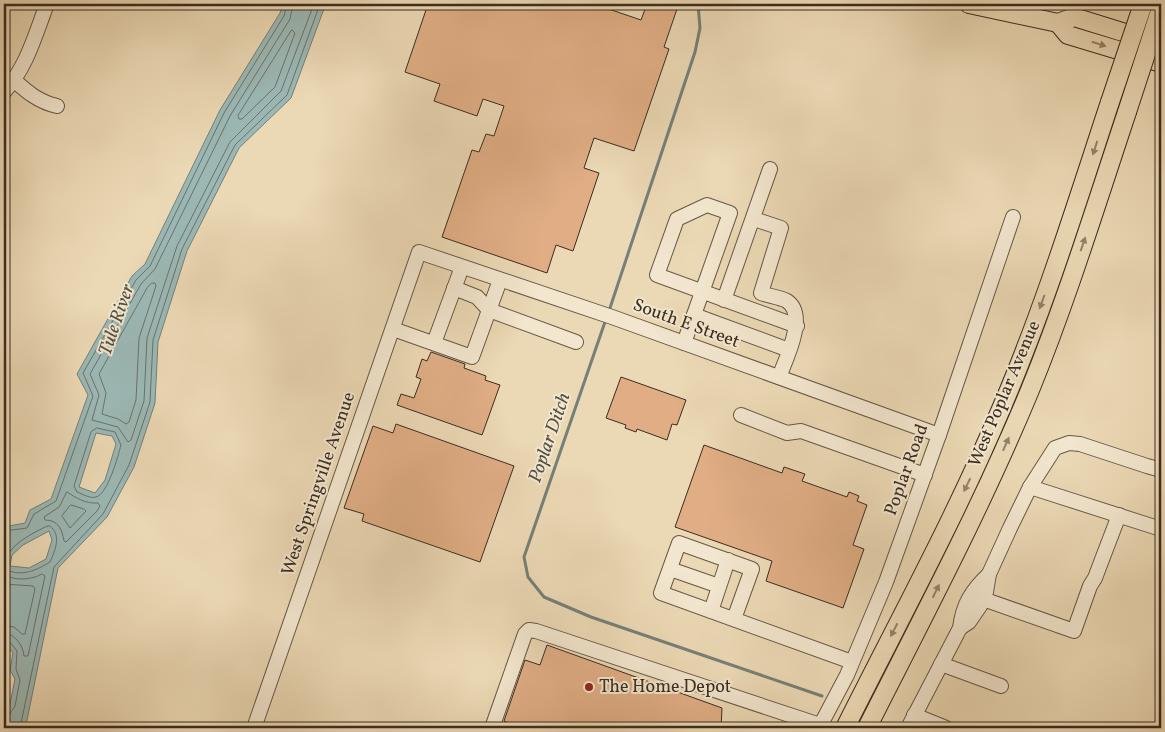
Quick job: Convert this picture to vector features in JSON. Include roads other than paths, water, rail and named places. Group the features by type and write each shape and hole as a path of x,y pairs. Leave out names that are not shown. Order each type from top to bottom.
{"main road":[{"path":"969,4 1058,23 1074,17 1154,48"},
{"path":"1058,23 1067,4"},
{"name":"West Poplar Avenue","path":"845,728 969,480 1001,408 1054,272 1143,4"},
{"name":"West Poplar Avenue","path":"867,728 980,502 1030,390 1063,302 1128,112 1154,48 1161,8"},
{"path":"1058,23 1068,35 1161,63"}],"street":[{"path":"4,92 26,61 47,4"},
{"path":"14,80 40,100 56,106"},
{"path":"724,300 770,169"},
{"path":"684,343 694,316 702,292 730,213 707,205 677,219 657,275 702,292 797,326"},
{"name":"Poplar Road","path":"819,727 852,662 886,582 939,435 1013,217"},
{"path":"754,219 781,228 760,293 786,301 795,312 797,326 779,377"},
{"name":"South E Street","path":"419,252 684,343 939,435"},
{"name":"West Springville Avenue","path":"254,728 419,252"},
{"path":"434,343 462,267"},
{"path":"393,329 472,357 500,280"},
{"path":"454,288 478,297 489,310 576,342"},
{"path":"694,316 789,350"},
{"path":"741,415 786,433 801,431 925,475"},
{"path":"960,628 969,622 983,599 989,574 1030,487 1055,448 1069,443 1080,444 1161,470"},
{"path":"1030,487 1161,529"},
{"path":"983,599 1074,631 1119,516"},
{"path":"734,619 752,569 679,542 661,593 852,662"},
{"path":"711,611 728,560"},
{"path":"670,568 720,586"},
{"path":"908,728 960,628 962,616 971,594 989,574"},
{"path":"492,728 525,634 529,630 819,727"},
{"path":"941,664 1001,686"},
{"path":"914,715 946,728"}],"water":[{"name":"Tule River","path":"283,4 325,4 291,98 239,148 187,251 158,342 155,403 134,467 107,517 58,568 26,725 24,728 4,728 4,715 10,704 15,679 10,670 13,653 4,642 4,527 25,523 30,510 51,499 88,395 77,374 132,276 145,264 220,110 280,13","holes":["96,433 112,436 116,444 105,480 95,493 79,487","49,531 52,540 46,559 29,568 10,566 12,555 23,545"]}],"waterway":[{"name":"Poplar Ditch","path":"609,311 695,52 700,28 698,4"},
{"name":"Poplar Ditch","path":"606,319 524,557 528,577 544,597 591,617 822,696"}],"place":[{"name":"The Home Depot","path":"589,687"}]}
